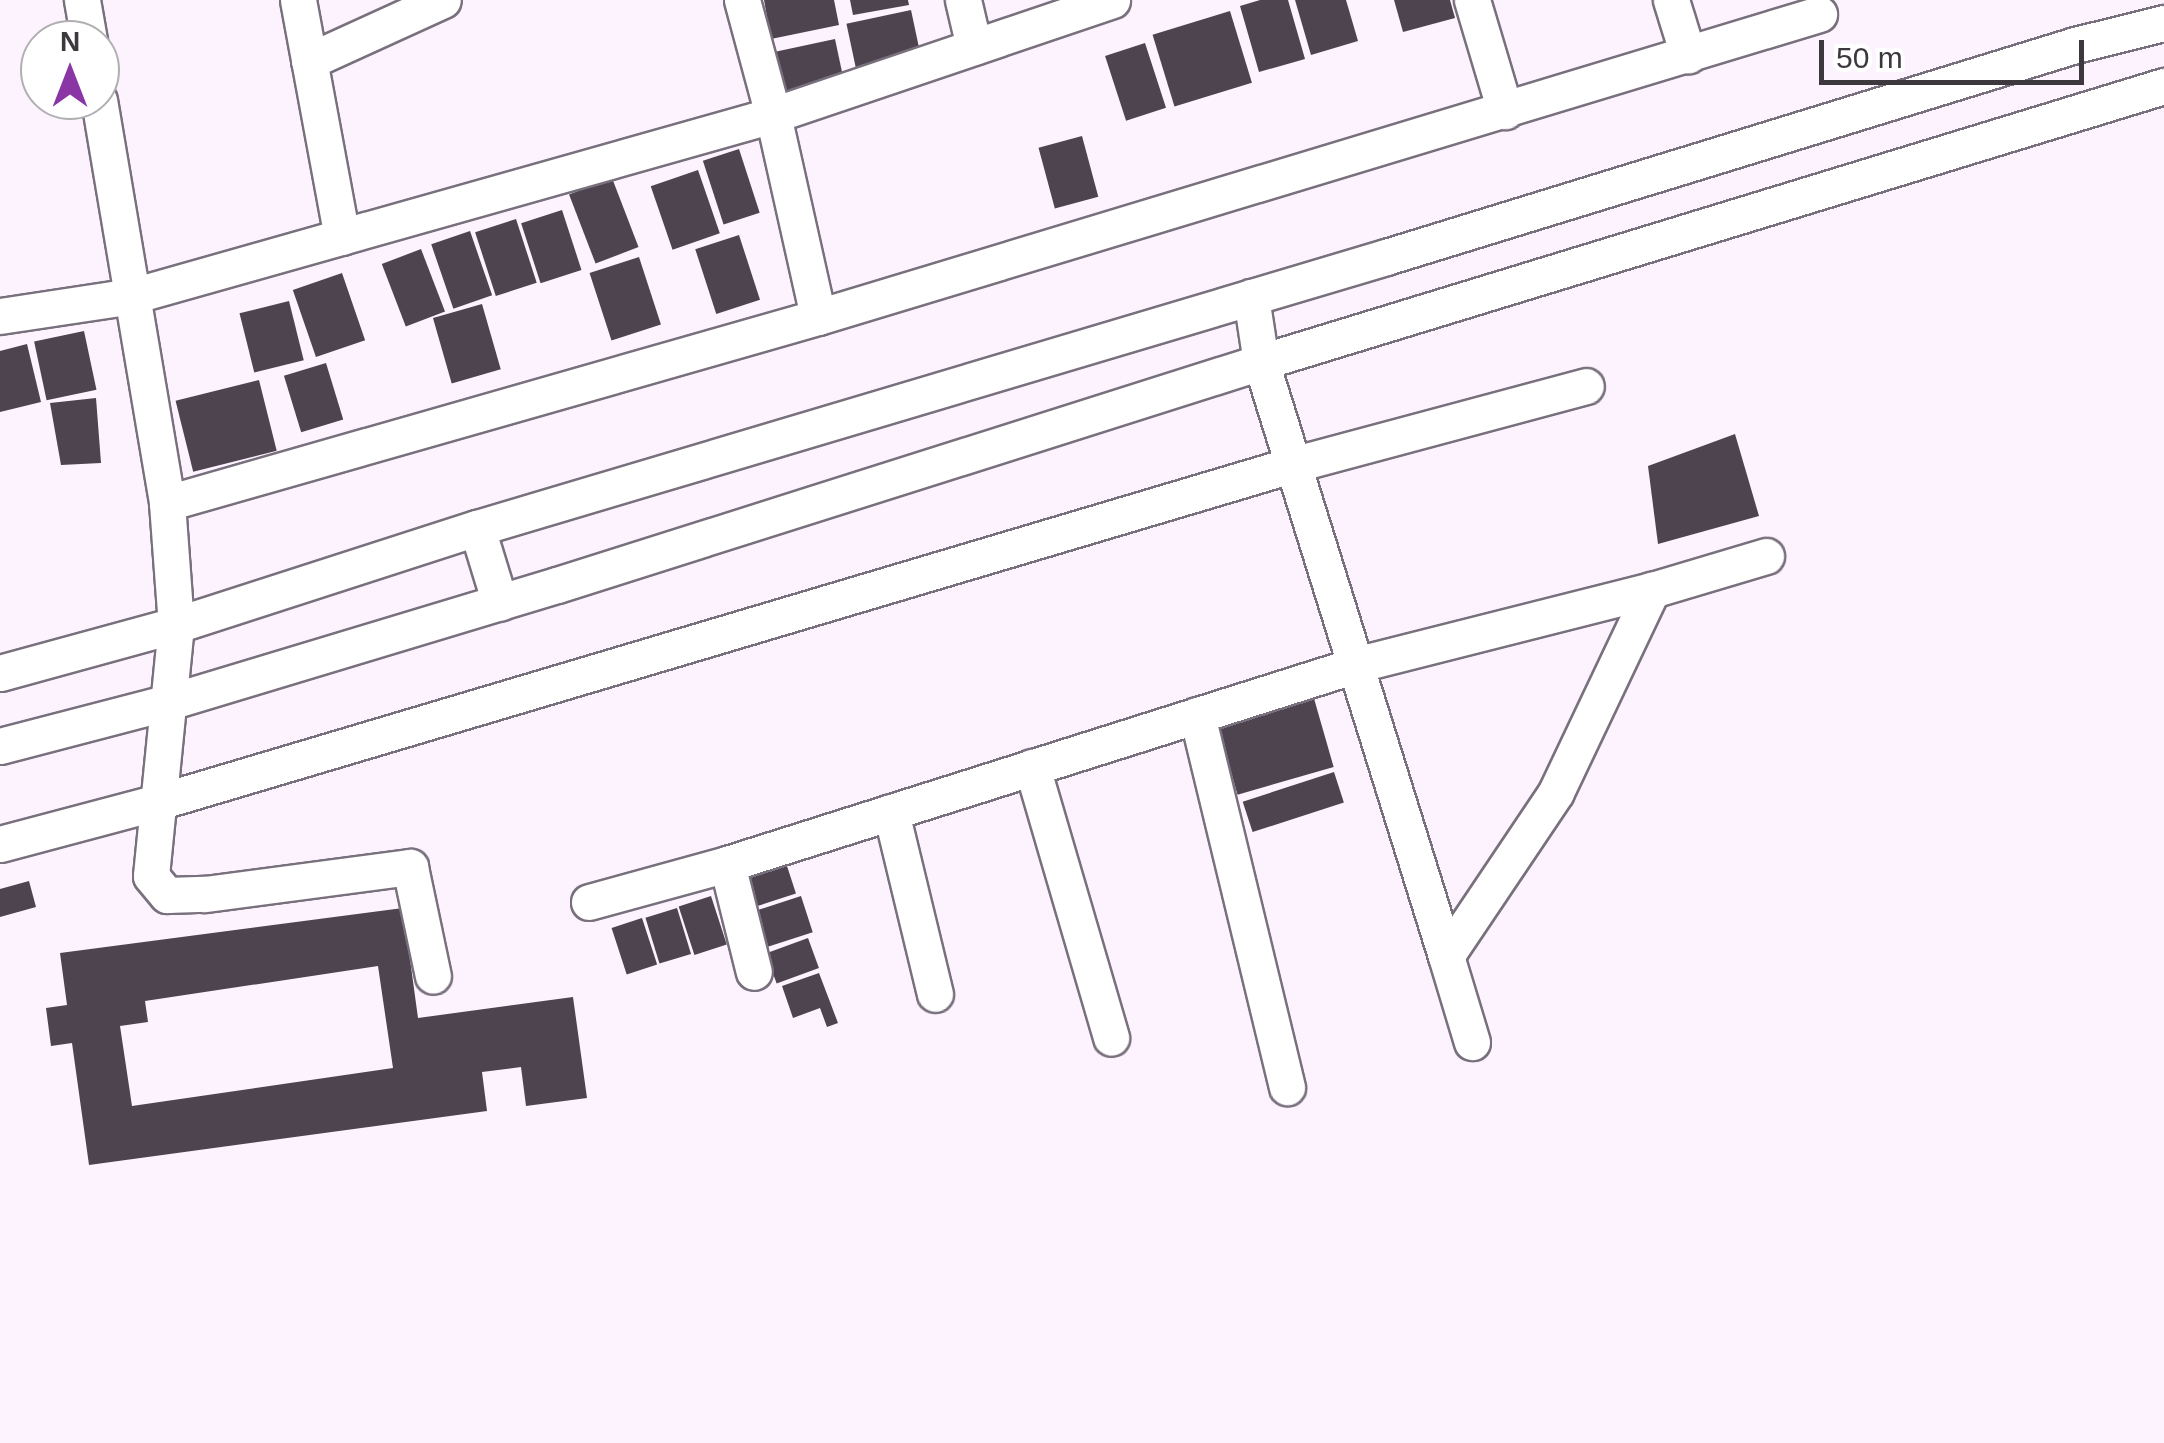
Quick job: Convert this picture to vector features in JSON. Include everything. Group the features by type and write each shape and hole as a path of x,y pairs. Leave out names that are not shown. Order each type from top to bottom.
{"street":[{"path":"298,0 342,237"},
{"path":"309,60 443,0"},
{"path":"742,0 774,114 818,318"},
{"path":"963,0 974,47"},
{"path":"0,316 132,296 342,237 774,114 1112,0"},
{"path":"1472,0 1505,110"},
{"path":"1671,0 1688,55"},
{"path":"167,503 818,318 1819,14"},
{"path":"0,673 176,625 477,528 2075,45 2164,23"},
{"path":"0,746 168,702 500,602 1262,362 2164,86"},
{"path":"102,120 167,503 176,625 151,876 168,895 410,867 433,976"},
{"path":"1250,297 1262,362 1359,664 1472,1042"},
{"path":"0,844 158,802 1294,464 1586,386"},
{"path":"477,528 500,602"},
{"path":"589,902 727,864 1359,664 1652,590 1766,556"},
{"path":"1446,956 1556,792 1652,590"},
{"path":"1197,716 1287,1087"},
{"path":"1032,767 1111,1038"},
{"path":"891,812 936,994"},
{"path":"727,864 754,972"}],"building":[{"path":"764,0 834,0 839,25 771,39"},
{"path":"850,0 908,0 909,5 853,15"},
{"path":"1260,0 1288,0 1305,59 1259,72 1240,6"},
{"path":"1295,0 1346,0 1358,41 1311,55"},
{"path":"1394,0 1450,0 1455,18 1403,32"},
{"path":"911,10 922,63 858,77 846,24"},
{"path":"1230,11 1252,83 1174,106 1153,35"},
{"path":"835,39 844,83 779,97 769,53"},
{"path":"1145,43 1166,108 1126,121 1105,56"},
{"path":"1082,136 1098,197 1055,209 1039,148"},
{"path":"739,149 760,213 724,224 703,161"},
{"path":"698,170 720,233 673,250 651,186"},
{"path":"612,178 639,247 596,264 569,194"},
{"path":"562,210 581,270 541,283 521,223"},
{"path":"516,219 537,283 496,296 475,232"},
{"path":"470,231 492,295 453,309 431,244"},
{"path":"739,235 760,300 716,314 695,249"},
{"path":"421,249 445,312 406,327 382,264"},
{"path":"639,257 661,325 611,341 590,273"},
{"path":"342,273 365,340 316,357 293,290"},
{"path":"289,301 304,360 254,373 240,313"},
{"path":"482,304 501,369 452,383 433,318"},
{"path":"84,331 96,390 47,400 34,342"},
{"path":"27,344 41,402 0,412 0,351"},
{"path":"326,363 343,419 301,432 284,376"},
{"path":"259,380 277,451 193,472 176,401"},
{"path":"96,398 101,463 61,465 50,403"},
{"path":"1735,434 1759,516 1658,544 1648,466"},
{"path":"1313,695 1334,767 1238,795 1217,723"},
{"path":"1334,772 1344,802 1253,832 1243,802"},
{"path":"787,866 796,894 755,907 746,879"},
{"path":"29,881 36,907 0,917 0,889"},
{"path":"711,896 727,945 694,955 679,907"},
{"path":"801,896 813,932 767,947 755,911"},
{"path":"403,908 418,1018 573,997 587,1098 526,1106 521,1067 482,1072 487,1111 89,1165 72,1043 51,1046 46,1008 67,1005 60,953","holes":["378,966 393,1068 132,1106 120,1026 148,1022 145,1001"]},
{"path":"677,908 691,954 659,964 645,918"},
{"path":"642,918 657,965 627,974 612,928"},
{"path":"808,938 819,968 777,983 766,953"},
{"path":"819,973 838,1023 827,1027 820,1008 793,1018 782,986"}]}
